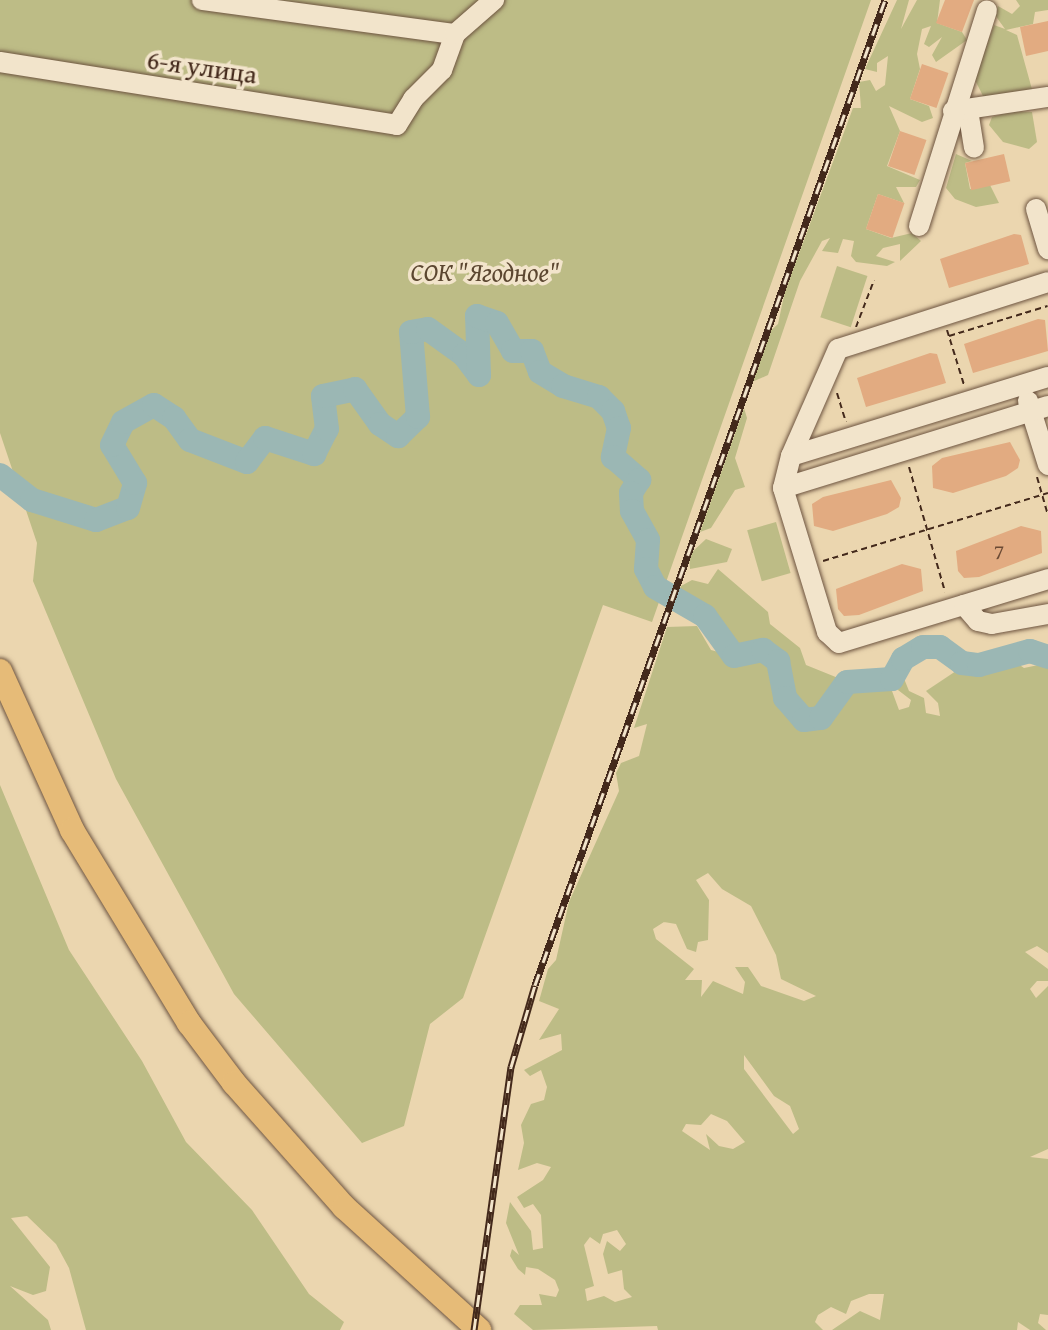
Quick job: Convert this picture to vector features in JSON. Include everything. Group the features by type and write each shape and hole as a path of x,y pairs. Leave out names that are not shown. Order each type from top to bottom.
{"main road":[{"path":"0,671 72,830 189,1023 243,1093 344,1207 479,1330"}],"street":[{"path":"202,0 455,34 494,0"},
{"path":"919,226 960,111 987,10"},
{"name":"6-я улица","path":"0,62 397,125 413,99 442,70 455,34"},
{"path":"960,111 1047,101"},
{"path":"960,111 974,148"},
{"path":"1036,209 1048,249"},
{"path":"1048,282 838,349 791,456 783,488 832,639 848,644 1048,579"},
{"path":"791,456 1048,377"},
{"path":"1023,385 1040,409 1041,468"},
{"path":"783,488 1040,409"},
{"path":"957,607 978,621 992,624 1048,614"}],"path":[{"path":"949,336 1048,306"},
{"path":"942,314 969,402"},
{"path":"904,451 927,529 957,607"},
{"path":"1041,468 1042,495 1048,515"},
{"path":"823,574 820,562 1048,493"}],"green space":[{"name":"СОК \"Ягодное\"","path":"0,0 871,0 652,622 603,605 463,998 430,1024 404,1126 362,1143 234,994 116,779 33,581 37,543 0,433"},
{"path":"897,0 909,0 901,29 917,0 940,0 937,23 962,32 967,40 936,62 932,55 942,37 929,47 924,44 931,26 922,29 917,54 920,69 910,99 929,106 933,118 922,122 889,106 900,131 887,166 920,180 916,187 896,187 904,203 878,194 866,229 891,238 912,233 921,241 900,261 900,244 883,248 876,256 895,262 887,266 856,262 851,256 854,241 843,239 838,253 822,251 830,238 822,241 800,281 768,375 752,382 767,334 778,324 785,291 853,108 861,108 859,82 870,80 876,91 885,85 888,56 877,63 877,72 865,69"},
{"path":"1016,0 1048,0 1048,10 1035,12 1033,24 1006,30 1017,35 1033,93 985,100 974,78 994,25 1005,29 995,15 998,6 1012,14 1020,6"},
{"path":"1012,111 1032,112 1037,142 1029,149 1003,142 989,125 992,117"},
{"path":"956,154 972,161 965,163 970,189 990,185 999,203 976,207 955,199 946,188"},
{"path":"837,266 867,276 851,327 820,317"},
{"path":"744,408 747,418 735,458 745,487 735,490 711,528 700,532"},
{"path":"776,522 791,573 762,581 747,530"},
{"path":"706,539 732,549 727,562 690,569 689,555"},
{"path":"718,569 768,612 770,624 800,648 806,665 853,684 892,691 899,710 909,707 911,700 898,690 901,671 909,691 924,698 926,713 940,716 938,703 926,691 959,669 977,670 990,659 999,663 1011,659 1024,668 1048,663 1048,953 1037,946 1025,952 1048,969 1048,981 1037,981 1030,989 1036,998 1048,986 1048,1149 1030,1157 1048,1159 1048,1315 1040,1314 1038,1323 1046,1330 1030,1330 1018,1322 1017,1330 832,1330 860,1311 880,1320 884,1294 869,1294 851,1301 846,1314 831,1307 818,1315 815,1322 823,1330 658,1330 657,1326 533,1330 514,1314 520,1305 542,1305 539,1294 556,1297 559,1290 555,1280 538,1269 526,1267 525,1275 518,1269 510,1256 512,1249 519,1255 506,1223 510,1202 531,1231 533,1250 543,1248 541,1215 533,1204 524,1208 517,1197 543,1180 551,1167 537,1163 518,1170 524,1143 521,1125 531,1104 544,1100 547,1087 541,1070 530,1076 524,1070 562,1050 561,1034 539,1040 559,1009 539,1001 548,969 556,960 569,902 619,791 616,773 621,763 639,756 647,724 634,728 667,627 697,626 711,650 722,653 728,642 725,627 713,619 693,619 691,599 681,609 675,599 681,586 692,580 708,584","holes":["708,873 722,889 751,906 776,955 781,979 816,996 804,1001 761,986 748,967 735,967 745,982 743,994 713,981 701,997 702,980 685,980 694,969 656,939 653,929 664,922 676,924 687,949 696,952 698,942 708,940 709,900 696,880","744,1055 774,1096 790,1106 799,1129 793,1134 744,1069","711,1114 727,1121 745,1142 733,1149 719,1146 706,1134 710,1150 682,1131 686,1124 701,1125","617,1230 626,1244 620,1251 607,1241 603,1254 608,1274 622,1270 624,1289 632,1297 615,1302 604,1296 587,1301 585,1289 594,1286 584,1245 590,1237 600,1244 603,1234"]},
{"path":"0,785 69,950 142,1061 186,1142 252,1210 309,1294 344,1322 340,1330 86,1330 69,1268 56,1244 27,1216 11,1218 50,1267 46,1291 33,1295 10,1286 48,1320 51,1330 0,1330"}],"building":[{"path":"945,0 974,0 962,32 936,23"},
{"path":"1048,21 1048,51 1026,56 1020,27"},
{"path":"922,64 948,73 936,108 910,99"},
{"path":"900,131 926,140 914,175 888,166"},
{"path":"1004,154 1010,181 971,190 965,163"},
{"path":"878,194 904,203 892,238 866,229"},
{"path":"1014,234 1021,235 1029,264 949,288 940,259"},
{"path":"1038,319 1045,320 1048,351 973,373 964,344"},
{"path":"930,353 937,354 946,383 866,407 857,378"},
{"path":"1010,442 1020,460 1018,468 1006,476 953,493 933,488 932,466 942,458"},
{"path":"891,480 901,498 899,507 887,514 833,531 814,526 812,504 823,497"},
{"path":"1021,526 1041,531 1042,553 979,577 964,578 958,571 956,551"},
{"path":"902,564 921,569 923,591 859,615 844,616 838,609 836,589"}],"waterway":[{"path":"0,475 32,500 96,520 128,508 135,483 112,445 123,422 154,405 174,418 190,440 247,462 265,438 314,454 327,429 323,396 355,389 380,424 398,436 418,417 411,332 428,329 464,355 479,375 477,316 497,323 513,351 532,351 540,372 563,386 599,397 613,411 619,428 613,457 639,480 631,493 632,511 648,540 646,569 655,587 705,616 734,656 763,650 778,661 785,698 804,720 821,718 847,682 892,679 903,659 923,647 940,647 962,663 979,665 1030,651 1048,657"}],"railway":[{"path":"474,1330 511,1067 535,985 885,0"}]}
